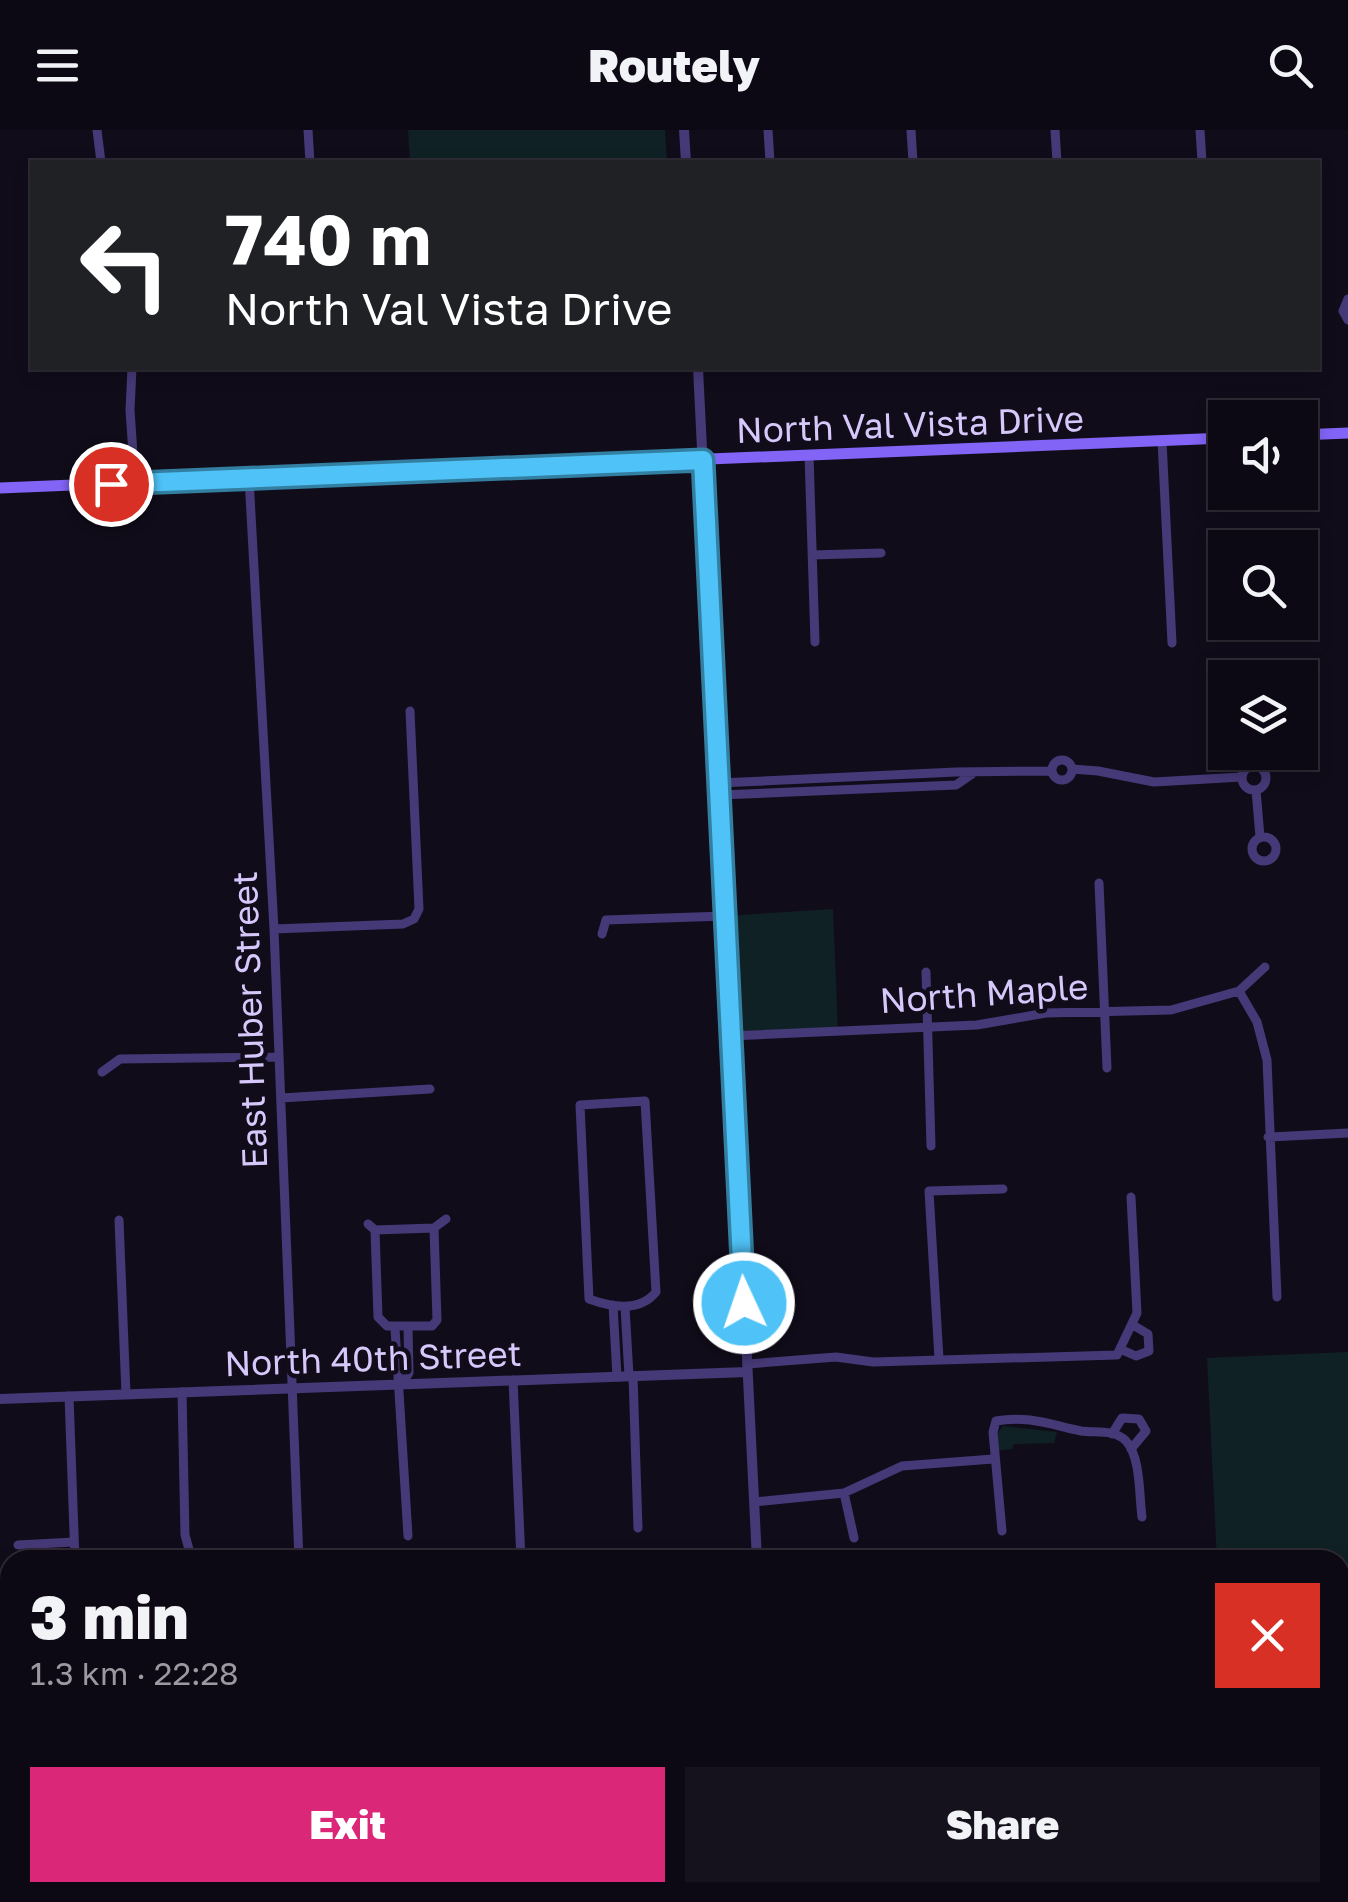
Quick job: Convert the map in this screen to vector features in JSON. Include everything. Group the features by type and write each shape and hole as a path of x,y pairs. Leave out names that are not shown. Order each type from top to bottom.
{"main road":[{"path":"1318,434 1348,433"},
{"name":"North Val Vista Drive","path":"0,488 1208,439"}],"street":[{"path":"97,130 101,160"},
{"path":"308,130 310,160"},
{"path":"684,130 686,160"},
{"path":"768,130 770,160"},
{"path":"911,130 912,160"},
{"path":"1055,130 1057,160"},
{"path":"1200,130 1202,160"},
{"path":"1348,299 1344,311 1348,320"},
{"path":"132,370 135,483"},
{"path":"698,370 756,1550"},
{"path":"1162,441 1172,643"},
{"path":"809,455 815,642"},
{"name":"East Huber Street","path":"249,478 274,929 298,1550"},
{"path":"812,554 881,552"},
{"path":"274,929 403,924 414,918 419,908 410,711"},
{"path":"764,787 798,780 913,774 1051,771 1054,778 1062,780 1070,777 1072,770 1098,770 1154,782 1242,778"},
{"path":"1245,770 1244,786 1256,790"},
{"path":"1256,790 1265,784 1264,770"},
{"path":"913,774 913,788"},
{"path":"719,789 764,787 798,792 956,786 972,774"},
{"path":"798,780 798,792"},
{"path":"1256,790 1260,837"},
{"path":"1099,883 1107,1068"},
{"path":"602,934 606,920 726,916"},
{"path":"1264,967 1239,991 1257,1022 1267,1060 1277,1297"},
{"path":"926,972 931,1146"},
{"name":"North Maple","path":"731,1036 977,1025 1046,1013 1171,1010 1239,991"},
{"path":"102,1072 120,1059 279,1058"},
{"path":"281,1098 430,1089"},
{"path":"645,1101 656,1292 650,1301 613,1305 589,1299 580,1105 645,1101"},
{"path":"1268,1137 1348,1133"},
{"path":"940,1359 930,1191 1003,1189"},
{"path":"747,1368 836,1357 874,1362 1117,1355 1137,1313 1131,1197"},
{"path":"434,1228 439,1315 432,1326 395,1328 380,1322 372,1227 434,1228 446,1219"},
{"path":"119,1220 126,1394"},
{"path":"613,1305 626,1376"},
{"path":"625,1306 626,1376 638,1528"},
{"path":"1120,1349 1130,1356 1148,1351 1148,1334 1133,1325"},
{"path":"395,1328 408,1536"},
{"path":"401,1385 409,1373 408,1328"},
{"path":"396,1347 408,1347"},
{"name":"North 40th Street","path":"0,1399 747,1368"},
{"path":"514,1380 521,1550"},
{"path":"182,1392 190,1550"},
{"path":"70,1396 74,1550"},
{"path":"1002,1531 993,1432 996,1421 1009,1418 1050,1421 1071,1429 1112,1434 1126,1441 1131,1449 1142,1517"},
{"path":"1112,1434 1122,1418 1139,1419 1146,1431 1131,1449"},
{"path":"754,1502 844,1493 902,1466 993,1460"},
{"path":"844,1493 854,1538"},
{"path":"18,1545 74,1542"},
{"path":"238,1902 252,1902"},
{"path":"522,1902 539,1902"}],"shaded area":[{"path":"408,130 665,130 667,160 410,160"},
{"path":"833,909 838,1031 731,1036 725,916"},
{"path":"1348,1352 1348,1550 1217,1550 1207,1358"},
{"path":"1003,1426 1057,1432 1054,1443 1014,1444 1012,1449 996,1451 998,1432"}],"route":[{"path":"111,484 703,460 744,1303"}]}
